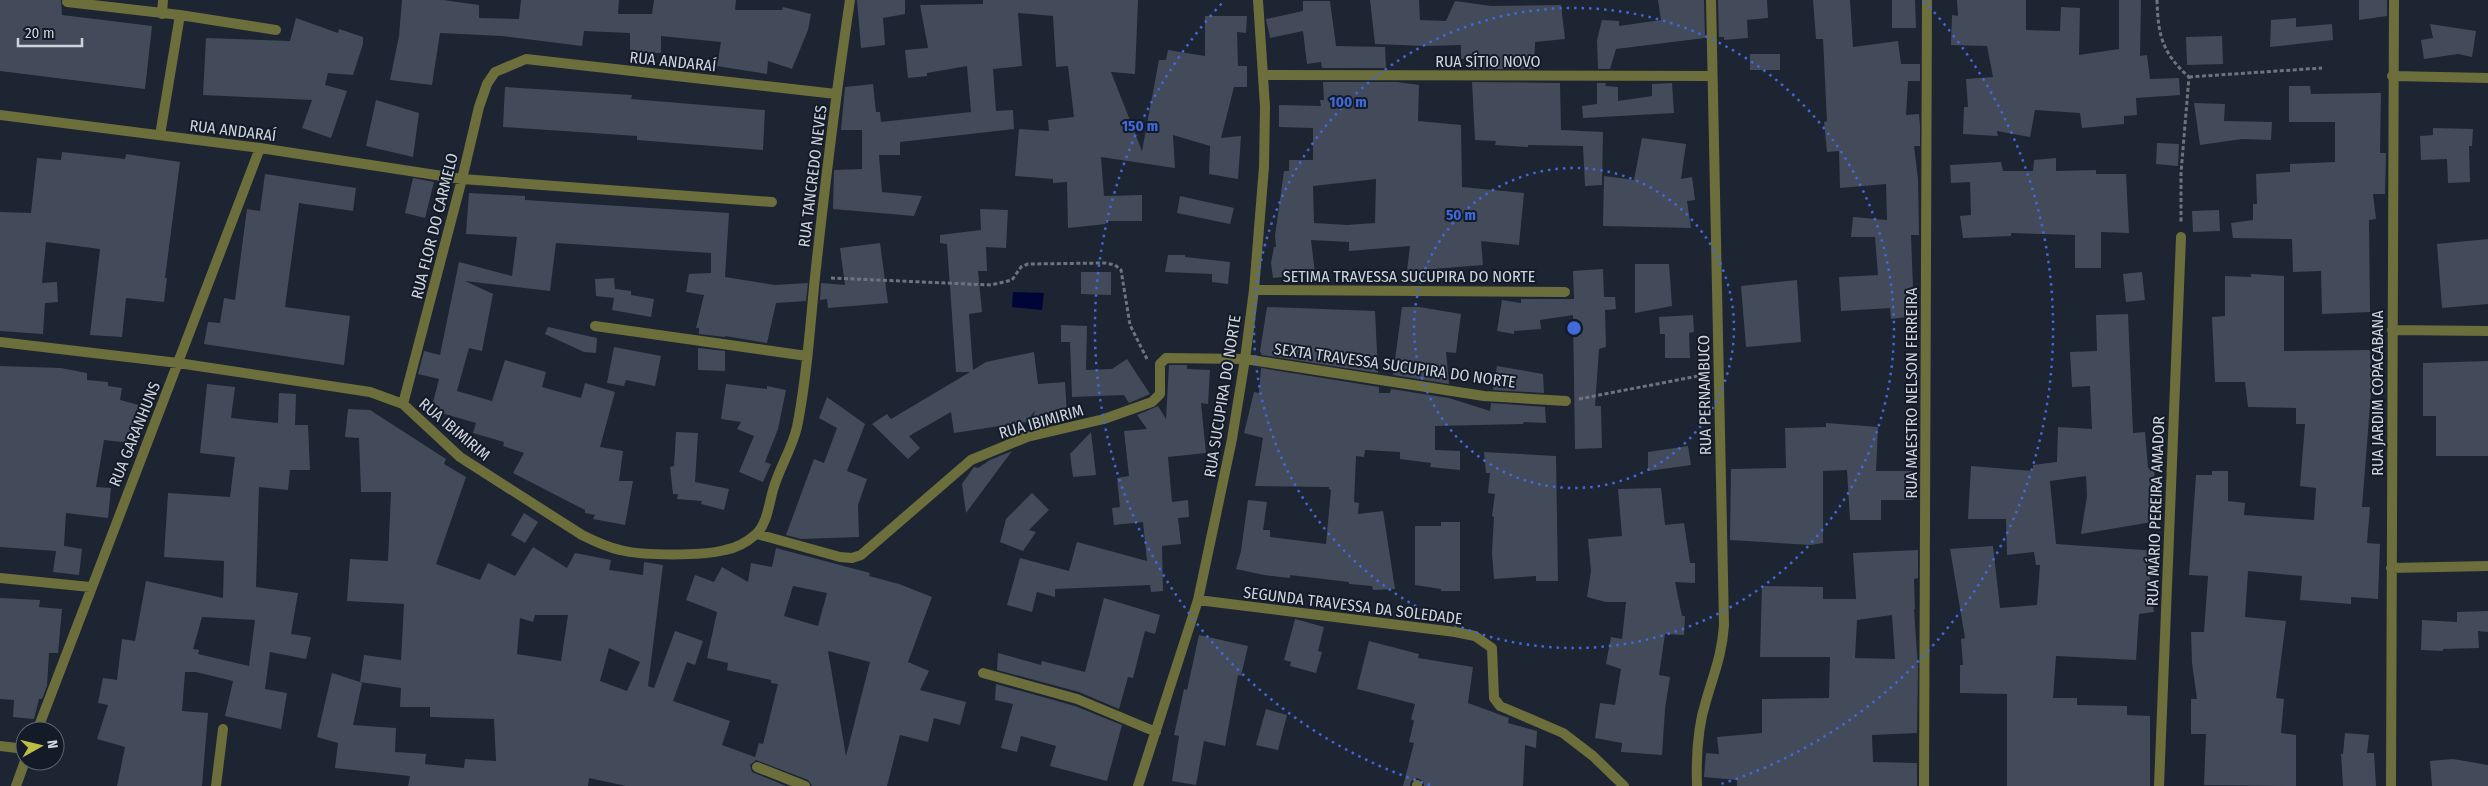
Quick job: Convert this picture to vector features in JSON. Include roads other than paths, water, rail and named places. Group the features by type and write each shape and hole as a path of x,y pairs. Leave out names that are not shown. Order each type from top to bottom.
{"street":[{"path":"162,14 163,0"},
{"name":"RUA TANCREDO NEVES","path":"755,535 767,514 774,487 787,458 797,427 807,356 836,94 850,0"},
{"name":"RUA SUCUPIRA DO NORTE","path":"1138,786 1198,600 1232,439 1245,359 1254,290 1264,167 1266,107 1258,0"},
{"name":"RUA PERNAMBUCO","path":"1697,786 1696,762 1701,720 1717,670 1723,640 1710,0"},
{"name":"RUA MAESTRO NELSON FERREIRA","path":"1924,786 1927,0"},
{"name":"RUA JARDIM COPACABANA","path":"2391,786 2392,76 2394,0"},
{"path":"67,2 162,14 180,14 276,30"},
{"path":"160,135 180,14"},
{"name":"RUA ANDARAÍ","path":"507,66 526,59 836,94"},
{"name":"RUA FLOR DO CARMELO","path":"403,404 479,107 487,84 496,72 507,66"},
{"name":"RUA SÍTIO NOVO","path":"1263,75 1712,76"},
{"path":"2392,76 2488,78"},
{"name":"RUA ANDARAÍ","path":"0,115 260,148 462,179 772,202"},
{"name":"RUA GARANHUNS","path":"41,721 90,587 260,148"},
{"name":"RUA MÁRIO PEREIRA AMADOR","path":"2159,786 2181,237"},
{"name":"SETIMA TRAVESSA SUCUPIRA DO NORTE","path":"1254,290 1564,292"},
{"path":"595,326 807,356"},
{"path":"2392,330 2488,331"},
{"name":"RUA IBIMIRIM","path":"0,342 178,363 347,387 370,392 403,404 460,457 573,530 600,544 622,551 657,554 709,552 725,550 742,544 755,535 840,557 852,558 862,555 948,483 971,460 1027,437 1104,419 1152,402 1160,394 1161,361 1166,358 1245,359"},
{"name":"SEXTA TRAVESSA SUCUPIRA DO NORTE","path":"1245,359 1484,396 1566,401"},
{"path":"2391,568 2488,566"},
{"path":"0,578 90,587"},
{"name":"SEGUNDA TRAVESSA DA SOLEDADE","path":"1198,600 1475,636 1492,648 1494,698 1503,709 1563,733 1593,756 1624,786"},
{"path":"983,673 1077,699 1156,732"},
{"path":"216,786 224,729"},
{"path":"0,746 15,747"},
{"path":"758,767 805,786"},
{"path":"16,786 21,771"}]}
